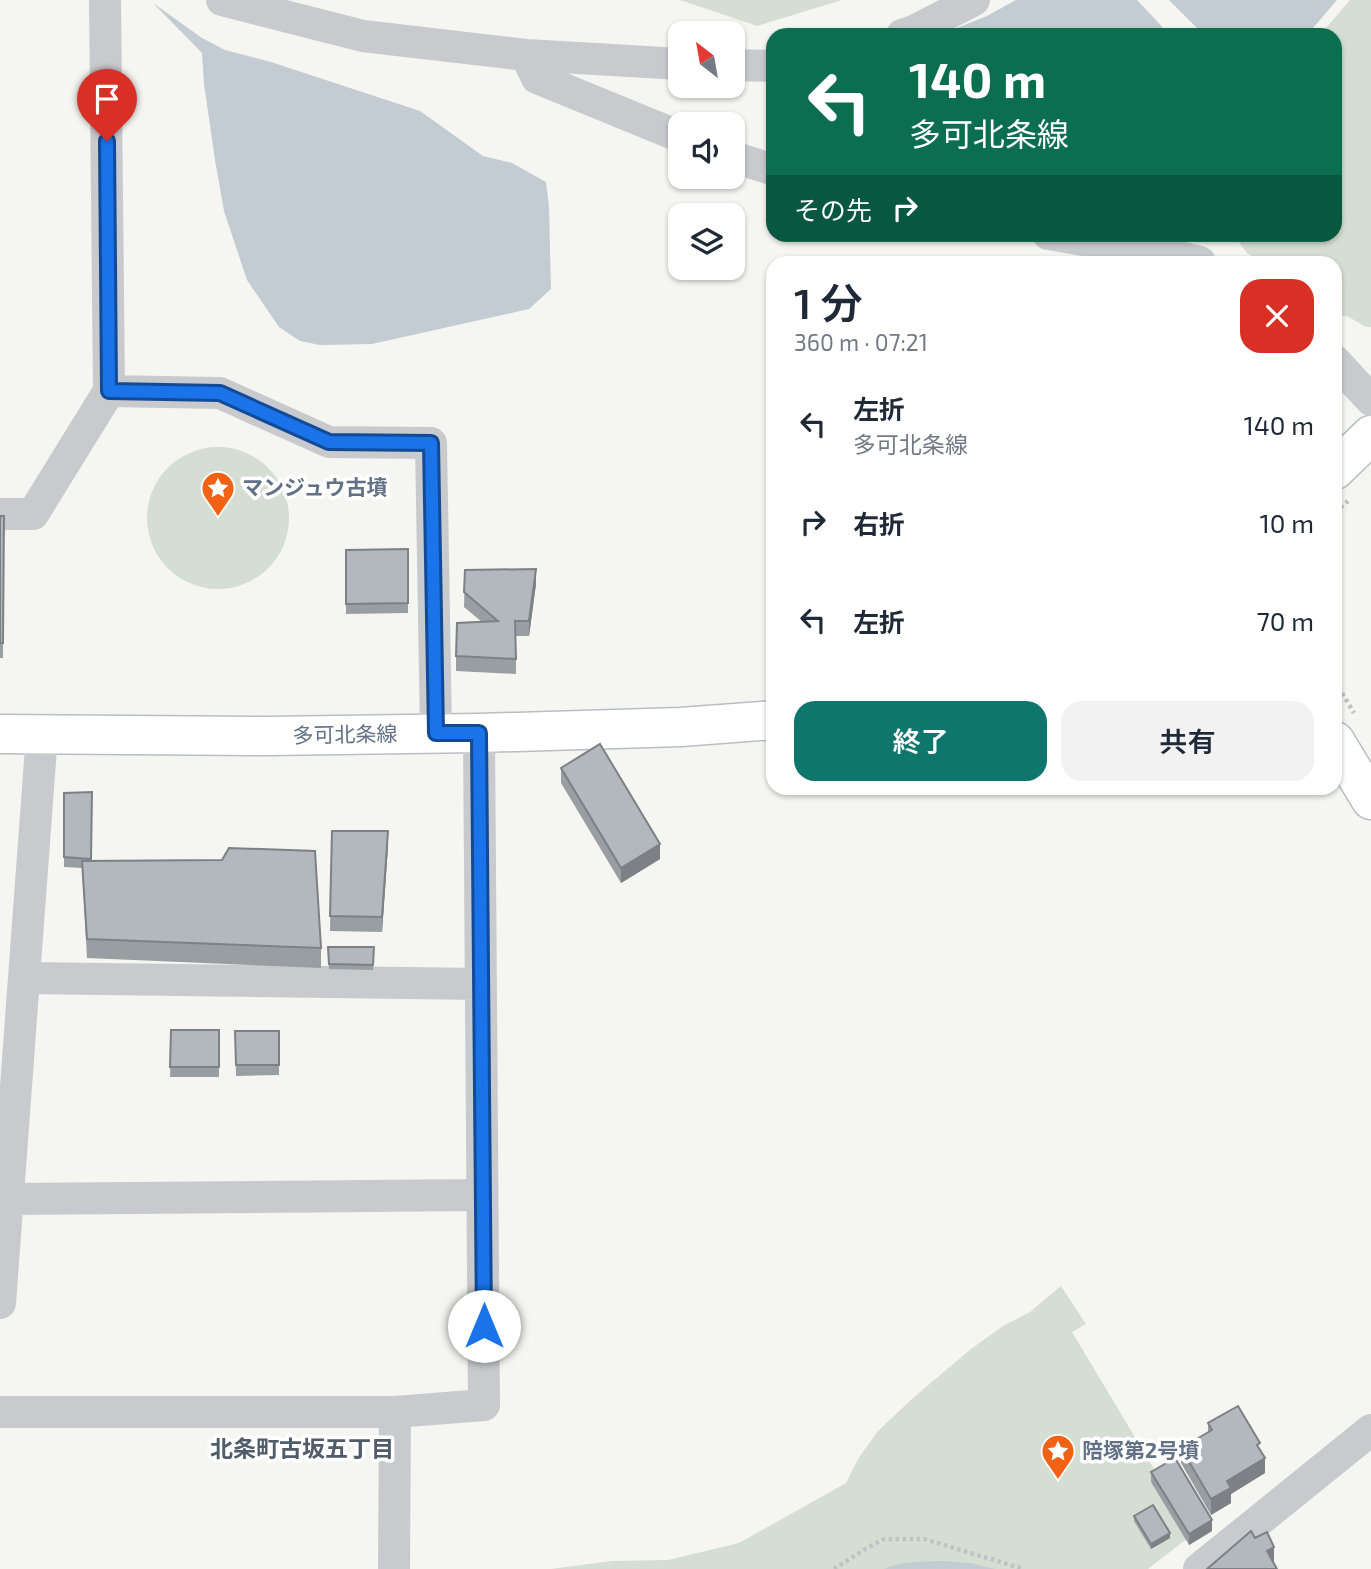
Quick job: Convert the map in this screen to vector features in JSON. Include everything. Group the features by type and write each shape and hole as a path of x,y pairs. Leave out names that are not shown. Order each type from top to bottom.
{"main road":[{"path":"1342,463 1371,435"},
{"name":"多可北条線","path":"0,734 268,736 479,733 681,727 766,721"},
{"path":"1342,752 1371,800"}],"street":[{"path":"0,514 33,514 109,391 105,0"},
{"path":"222,0 363,36 526,55 668,63"},
{"path":"920,28 974,0"},
{"path":"526,55 537,78 668,132"},
{"path":"746,65 766,66"},
{"path":"745,161 766,167"},
{"path":"1095,242 1176,256"},
{"path":"1342,369 1371,400"},
{"path":"109,391 220,393 329,442 431,443 436,733"},
{"path":"0,1412 395,1412 484,1405 479,733"},
{"path":"0,1303 42,734"},
{"path":"25,978 481,984"},
{"path":"8,1199 482,1195"},
{"path":"394,1569 395,1412"},
{"path":"1199,1569 1371,1430"}],"path":[{"path":"834,1569 884,1539 924,1539 1024,1569"}],"shaded area":[{"path":"680,0 842,0 757,26"},
{"path":"1016,0 1137,0 1163,28 957,28"},
{"path":"1169,0 1337,0 1313,28 1197,28"},
{"path":"1350,0 1371,0 1371,327 1342,316 1342,256 1252,256 1239,242 1342,242 1342,28 1326,28"},
{"path":"153,3 202,38 225,50 271,62 420,111 483,156 512,163 546,182 551,289 529,309 372,344 320,345 300,341 279,327 247,280 224,211 204,84 202,53"},
{"name":"マンジュウ古墳","path":"218,447 245,452 268,468 284,491 289,518 284,545 268,568 245,584 218,589 191,584 168,568 152,545 147,518 152,491 168,468 191,452"},
{"path":"1061,1286 1086,1324 1072,1332 1193,1534 1148,1569 551,1569 612,1561 668,1560 739,1543 846,1483 858,1459 878,1431 913,1398 971,1349 1003,1326 1030,1312"},
{"path":"904,1563 970,1563 995,1569 884,1569"}],"building":[{"path":"0,516 4,516 3,643 0,643"},
{"path":"408,549 408,603 346,604 346,550"},
{"path":"536,569 529,621 515,621 516,659 456,656 457,623 498,621 464,592 465,570"},
{"path":"600,744 660,844 621,868 561,768"},
{"path":"92,792 91,859 64,857 64,793"},
{"path":"332,831 388,831 382,917 330,916"},
{"path":"229,848 315,851 321,948 87,939 82,861 222,860"},
{"path":"328,947 374,947 373,965 329,964"},
{"path":"171,1030 219,1030 219,1067 170,1067"},
{"path":"235,1031 279,1031 279,1065 236,1065"},
{"path":"1238,1406 1260,1443 1257,1445 1265,1458 1227,1481 1231,1488 1211,1499 1181,1448 1212,1430 1208,1423"},
{"path":"1175,1458 1212,1520 1189,1534 1151,1472"},
{"path":"1153,1505 1170,1533 1151,1544 1134,1516"},
{"path":"1251,1531 1255,1538 1267,1532 1274,1547 1267,1551 1277,1569 1207,1569"}],"place":[{"name":"マンジュウ古墳","path":"218,518"},
{"name":"陪塚第2号墳","path":"1058,1481"}],"district":[{"name":"北条町古坂五丁目","path":"302,1449"}],"route":[{"path":"107,141 109,391 220,393 329,442 431,443 436,733 479,733 484,1326"}]}
